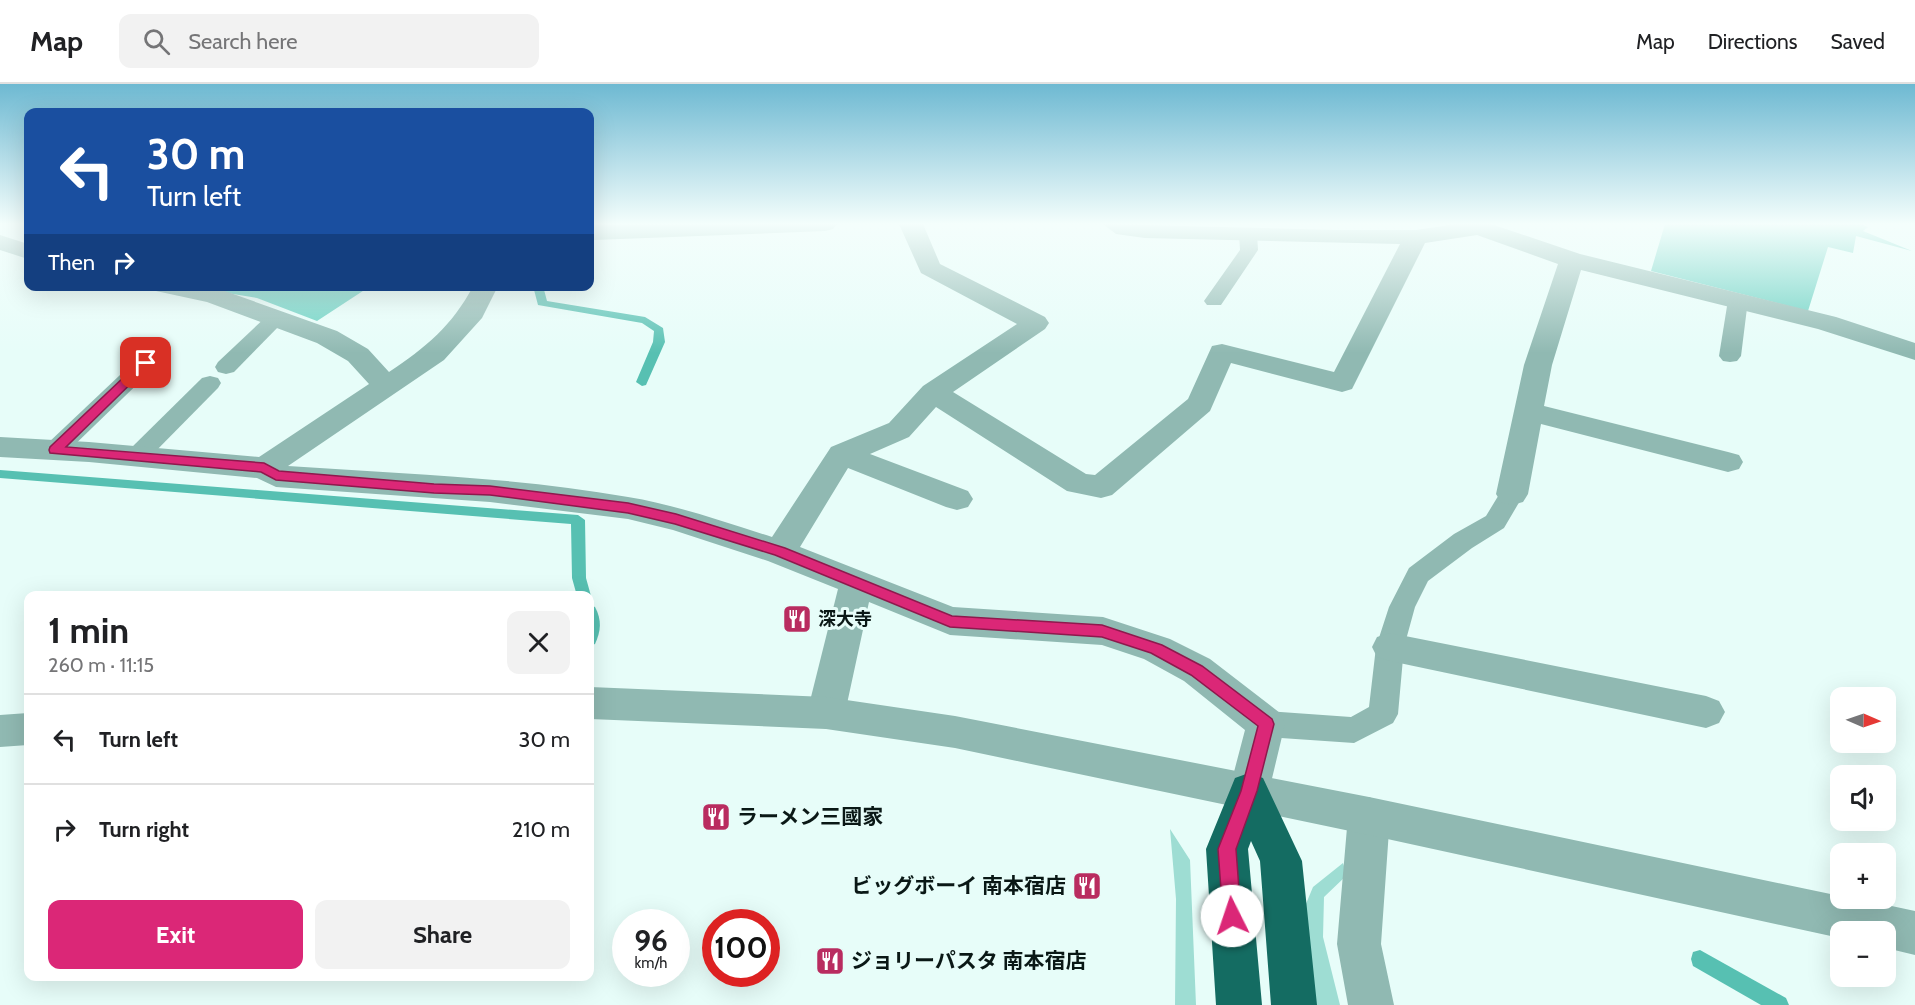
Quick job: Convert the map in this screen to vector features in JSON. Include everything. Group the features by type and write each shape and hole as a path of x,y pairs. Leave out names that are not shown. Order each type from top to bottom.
{"highway":[{"path":"1239,1005 1227,849 1249,791"},
{"path":"1249,791 1281,861 1293,1005"}],"street":[{"path":"780,552 831,468 842,454 899,430 933,392 1036,323 930,267"},
{"path":"933,392 1078,483 1101,487 1200,404 1222,352 1342,383 1401,267"},
{"path":"1512,494 1538,365 1570,267"},
{"path":"1601,267 1827,323 1915,352"},
{"path":"192,291 213,295 327,337 358,355 386,386"},
{"path":"264,468 434,354 473,312 484,291"},
{"path":"1529,412 1728,462"},
{"path":"0,447 137,456 264,468 276,476 434,489 490,491 628,508 676,519 780,552 856,585 950,621 1102,631 1156,649 1197,670 1266,724 1249,791"},
{"path":"842,454 957,499"},
{"path":"826,713 856,585"},
{"path":"1390,646 1706,712"},
{"path":"594,703 826,713 955,732 1369,816 1915,933"},
{"path":"0,730 24,729"},
{"path":"1369,816 1359,944 1371,1005"}],"lane":[{"path":"1214,301 1237,267"},
{"path":"1730,356 1738,300"},
{"path":"137,456 276,318"},
{"path":"55,450 146,363"},
{"path":"1266,724 1354,730 1383,714 1390,646 1402,607 1418,575 1463,541 1495,522 1512,494"}],"green space":[{"path":"1652,267 1822,267 1808,311 1651,271"},
{"path":"214,291 363,291 317,321 257,298"},
{"path":"1170,829 1190,860 1196,1005 1175,1005 1176,899"},
{"path":"1343,863 1347,875 1324,897 1323,937 1340,1005 1315,1005 1303,911 1313,887"}],"waterway":[{"path":"539,291 542,303 645,320 659,330 659,342 642,382"},
{"path":"0,474 578,520 579,578 583,591"},
{"path":"1700,959 1779,1005"}],"place":[{"name":"深大寺","path":"797,619"},
{"name":"ラーメン三國家","path":"716,817"},
{"name":"ビッグボーイ 南本宿店","path":"1087,886"},
{"name":"ジョリーパスタ 南本宿店","path":"830,961"}],"route":[{"path":"146,363 55,450 264,468 276,476 434,489 490,491 628,508 676,519 780,552 856,585 950,621 1102,631 1156,649 1197,670 1266,724 1249,791 1227,849 1232,916"}]}
